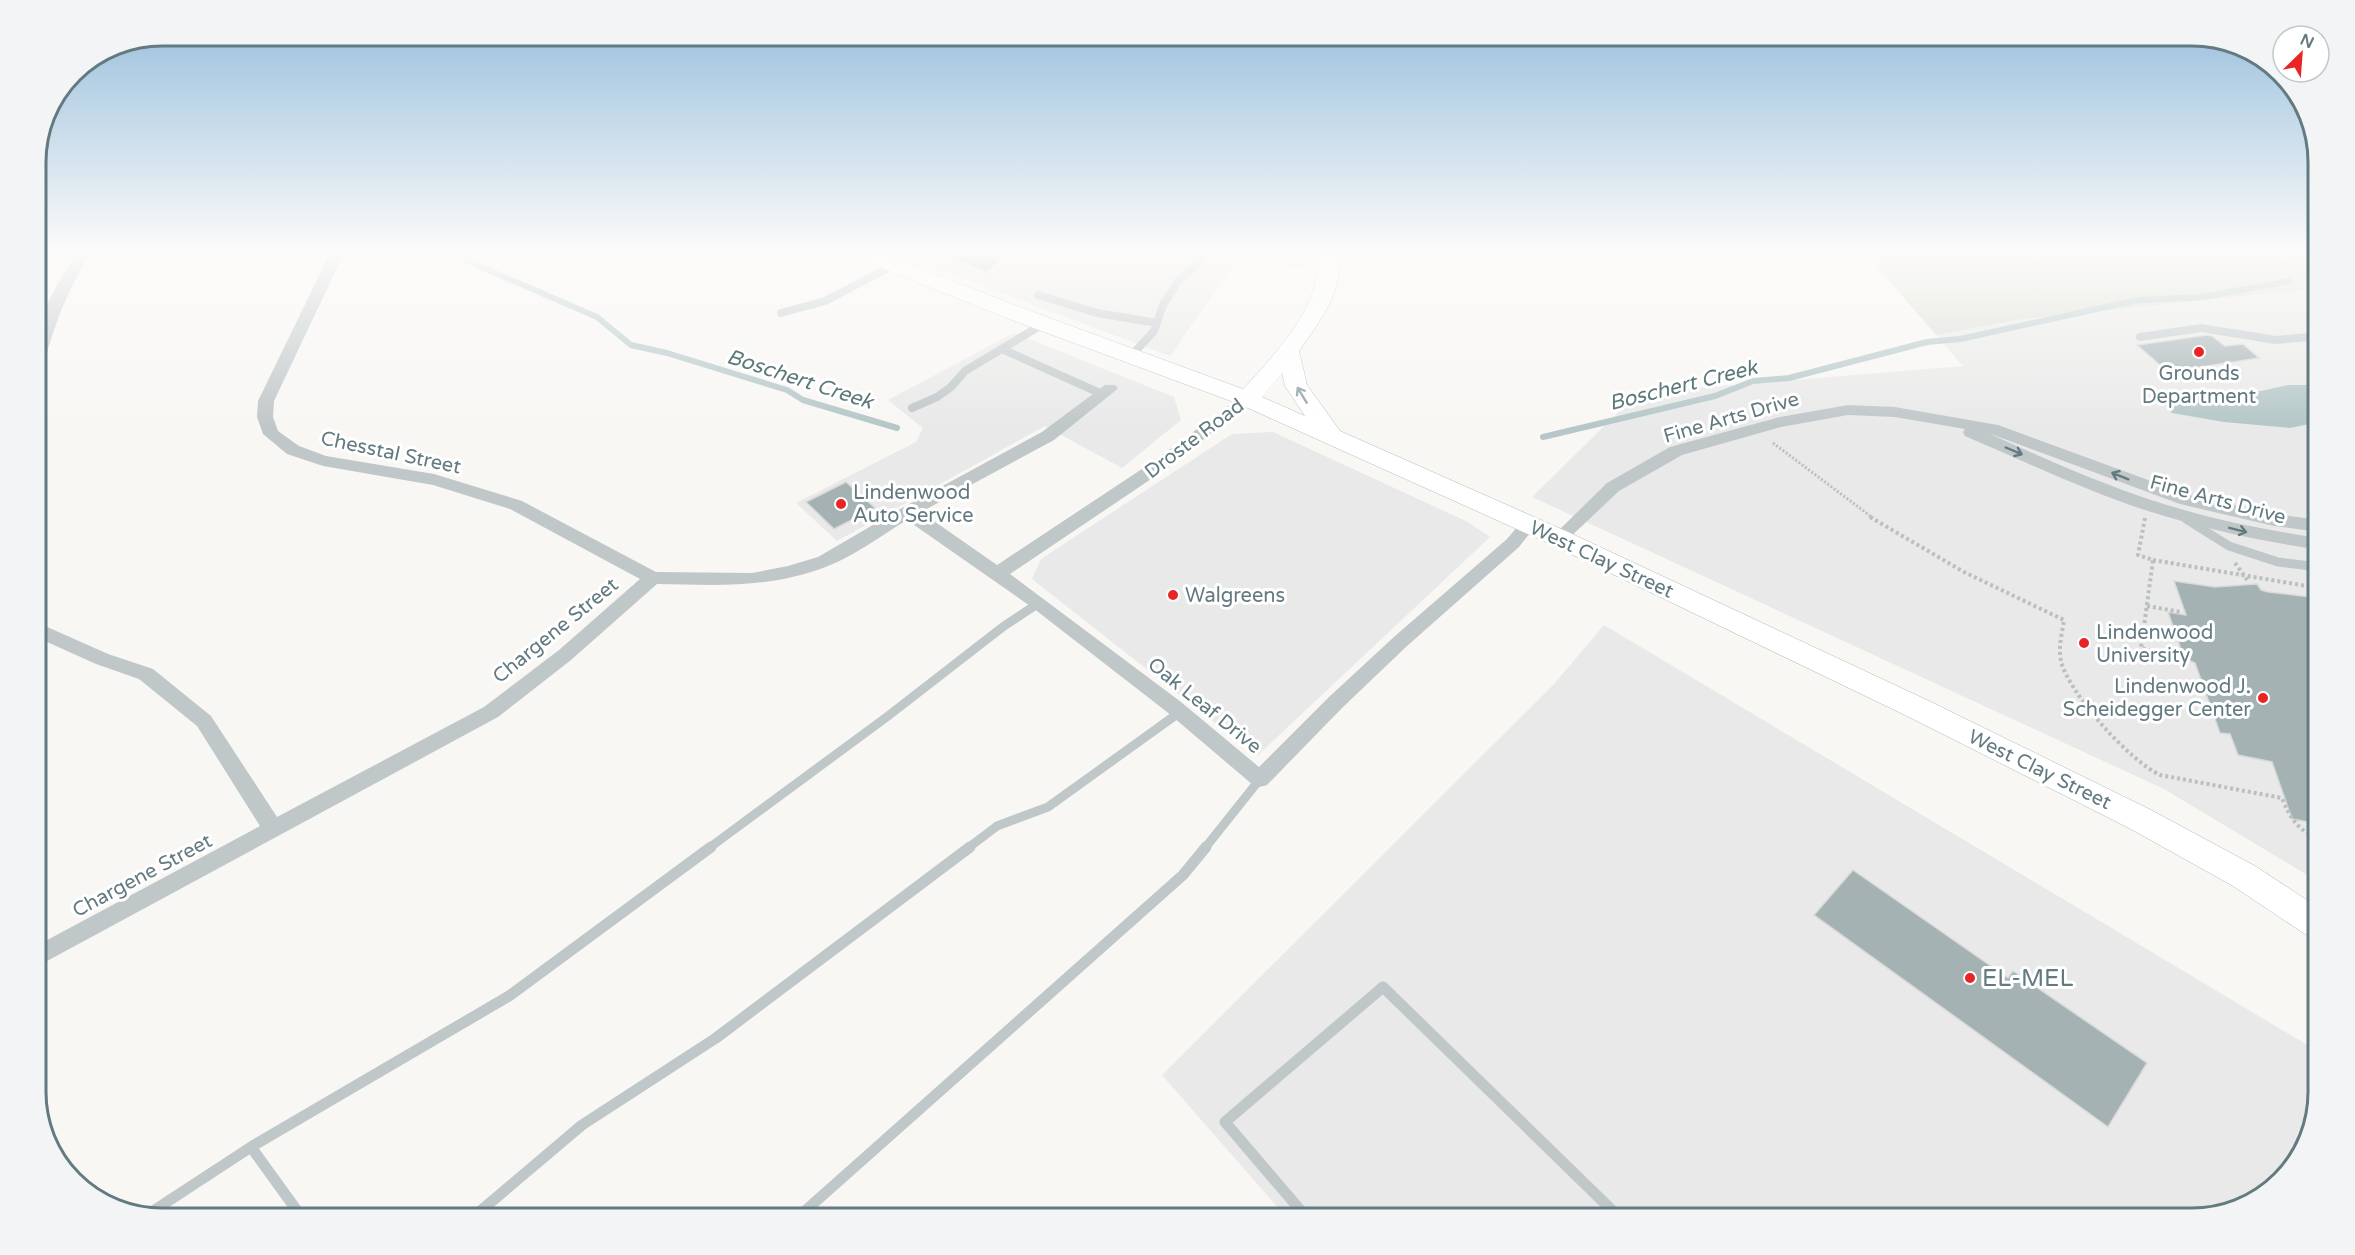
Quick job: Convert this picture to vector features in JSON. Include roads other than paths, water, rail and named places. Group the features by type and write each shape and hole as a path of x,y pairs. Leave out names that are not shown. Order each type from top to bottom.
{"main road":[{"name":"West Clay Street","path":"1007,310 1247,399 1559,538 1919,709 2140,819 2244,876 2308,919"},
{"name":"Droste Road","path":"1247,399 1288,349 1312,310"},
{"path":"1288,349 1296,386 1331,435"}],"street":[{"name":"Chesstal Street","path":"310,310 266,401 265,417 272,434 293,450 323,461 434,480 516,505 653,578"},
{"path":"653,578 753,579 789,572 824,561 908,512 1048,436 1106,391"},
{"name":"Droste Road","path":"997,574 1157,467 1247,399"},
{"name":"Fine Arts Drive","path":"1559,538 1613,487 1677,451 1780,422 1848,410 1896,412 1998,430 2186,500 2274,520 2308,525"},
{"name":"Fine Arts Drive","path":"1941,420 2112,491 2179,515 2255,534 2308,542"},
{"name":"Oak Leaf Drive","path":"908,512 1039,603 1180,712 1260,779 1336,702 1504,550 1529,524"},
{"name":"Chargene Street","path":"47,951 490,711 565,655 653,578"},
{"path":"47,633 102,659 146,674 204,721 274,830"}],"lane":[{"path":"780,313 805,310"},
{"path":"1079,310 1157,323"},
{"path":"1131,356 1154,331 1161,310"},
{"path":"912,408 937,397 951,387 965,371 1043,324"},
{"path":"2140,337 2195,328 2263,340 2308,337"},
{"path":"1002,349 1106,391"},
{"path":"2179,515 2229,546 2278,562 2308,566"},
{"path":"158,1208 251,1148 509,996 888,716 1004,626 1039,603"},
{"path":"484,1208 582,1125 716,1038 997,826 1048,807 1180,712"},
{"path":"808,1208 1183,876 1260,779"},
{"path":"1299,1208 1225,1122 1383,987 1610,1208"},
{"path":"251,1148 295,1208"}],"waterway":[{"name":"Boschert Creek","path":"580,310 597,317 631,345 667,353 787,390 803,400 897,428"},
{"name":"Boschert Creek","path":"1543,437 1715,396 1753,381 1789,378 1927,342 1960,339 2094,310"}],"place":[{"name":"Grounds Department","path":"2199,352"},
{"name":"Lindenwood Auto Service","path":"841,504"},
{"name":"Walgreens","path":"1173,595"},
{"name":"Lindenwood University","path":"2084,643"},
{"name":"Lindenwood J. Scheidegger Center","path":"2263,698"},
{"name":"EL-MEL","path":"1970,978"}]}
